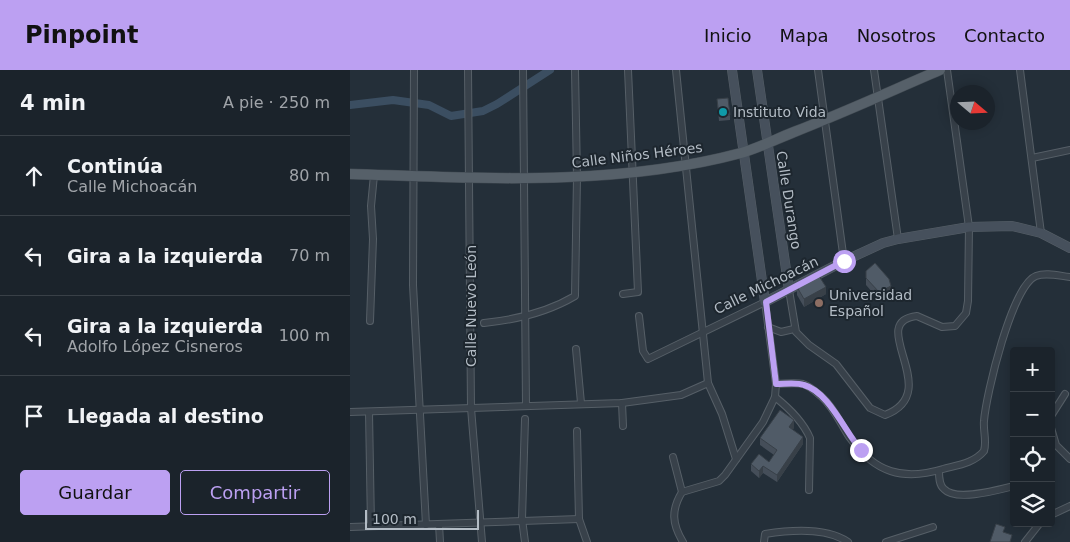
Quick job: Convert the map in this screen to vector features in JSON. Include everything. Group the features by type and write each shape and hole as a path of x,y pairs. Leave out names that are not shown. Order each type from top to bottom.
{"main road":[{"name":"Calle Niños Héroes","path":"350,174 523,179 577,177 685,165 743,152 825,120 940,70"}],"street":[{"path":"414,70 413,285 426,525"},
{"name":"Calle Nuevo León","path":"468,70 472,408 479,522 482,542"},
{"path":"523,70 523,179 527,314 526,406"},
{"path":"484,323 527,314 575,296 577,177 575,70"},
{"path":"622,294 638,292 628,70"},
{"path":"676,70 708,383 722,414 736,459"},
{"path":"682,492 719,481 763,422 775,397 776,384 766,302 732,70"},
{"name":"Calle Durango","path":"757,70 766,143 789,290"},
{"path":"818,70 844,261"},
{"path":"874,70 898,239"},
{"path":"789,290 795,331 809,345 836,364 870,408 885,415 896,410 907,398 909,390 907,369 897,336 899,326 904,320 918,316 942,327 949,328 961,321 966,312 969,227 946,70"},
{"path":"1020,70 1040,233"},
{"path":"1032,158 1070,150"},
{"path":"370,321 373,238 371,206 374,175"},
{"name":"Calle Michoacán","path":"639,316 643,351 648,359 673,349 703,331 766,302 844,261 884,243 898,239 969,227 1012,226 1040,233 1070,248"},
{"path":"776,384 804,384 812,389 835,412 850,438 861,450 884,469 892,473 910,476 939,471 974,460 984,451 984,421 996,359 1020,294 1030,279 1037,275 1070,277"},
{"path":"768,327 781,332 795,331"},
{"path":"576,349 581,403"},
{"path":"350,412 622,403 680,395 708,383"},
{"path":"1055,410 1065,394"},
{"path":"775,397 793,413 810,438 809,490"},
{"path":"622,403 623,426"},
{"path":"369,412 371,526"},
{"path":"525,419 522,519 525,542"},
{"path":"577,431 579,519 587,542"},
{"path":"1055,448 1070,459"},
{"path":"673,457 682,492 674,507 675,528 683,542"},
{"path":"939,471 942,488 956,494 985,493 1010,487"},
{"path":"1055,513 1070,506"},
{"path":"350,527 426,525 522,519 579,519"},
{"path":"439,524 440,542"},
{"path":"886,542 933,527"},
{"path":"1025,542 1037,527"},
{"path":"764,542 765,534 791,530 840,537 848,542"}],"building":[{"name":"Instituto Vida","path":"728,98 730,115 719,116 717,99"},
{"path":"875,263 889,279 891,286 879,292 866,278 866,271"},
{"path":"819,276 826,287 804,299 797,287"},
{"path":"780,410 794,420 789,427 803,437 777,475 763,466 759,471 751,464 759,454 769,462 777,450 760,438"},
{"path":"996,524 1005,527 1003,532 1012,535 1010,542 990,542"}],"waterway":[{"path":"350,105 393,100 429,105 451,116 483,111 550,70"}],"place":[{"name":"Instituto Vida","path":"723,112"},
{"name":"Universidad Español","path":"819,303"}],"route":[{"path":"844,261 766,302 776,384 804,384 812,389 835,412 850,438 861,450"}]}
